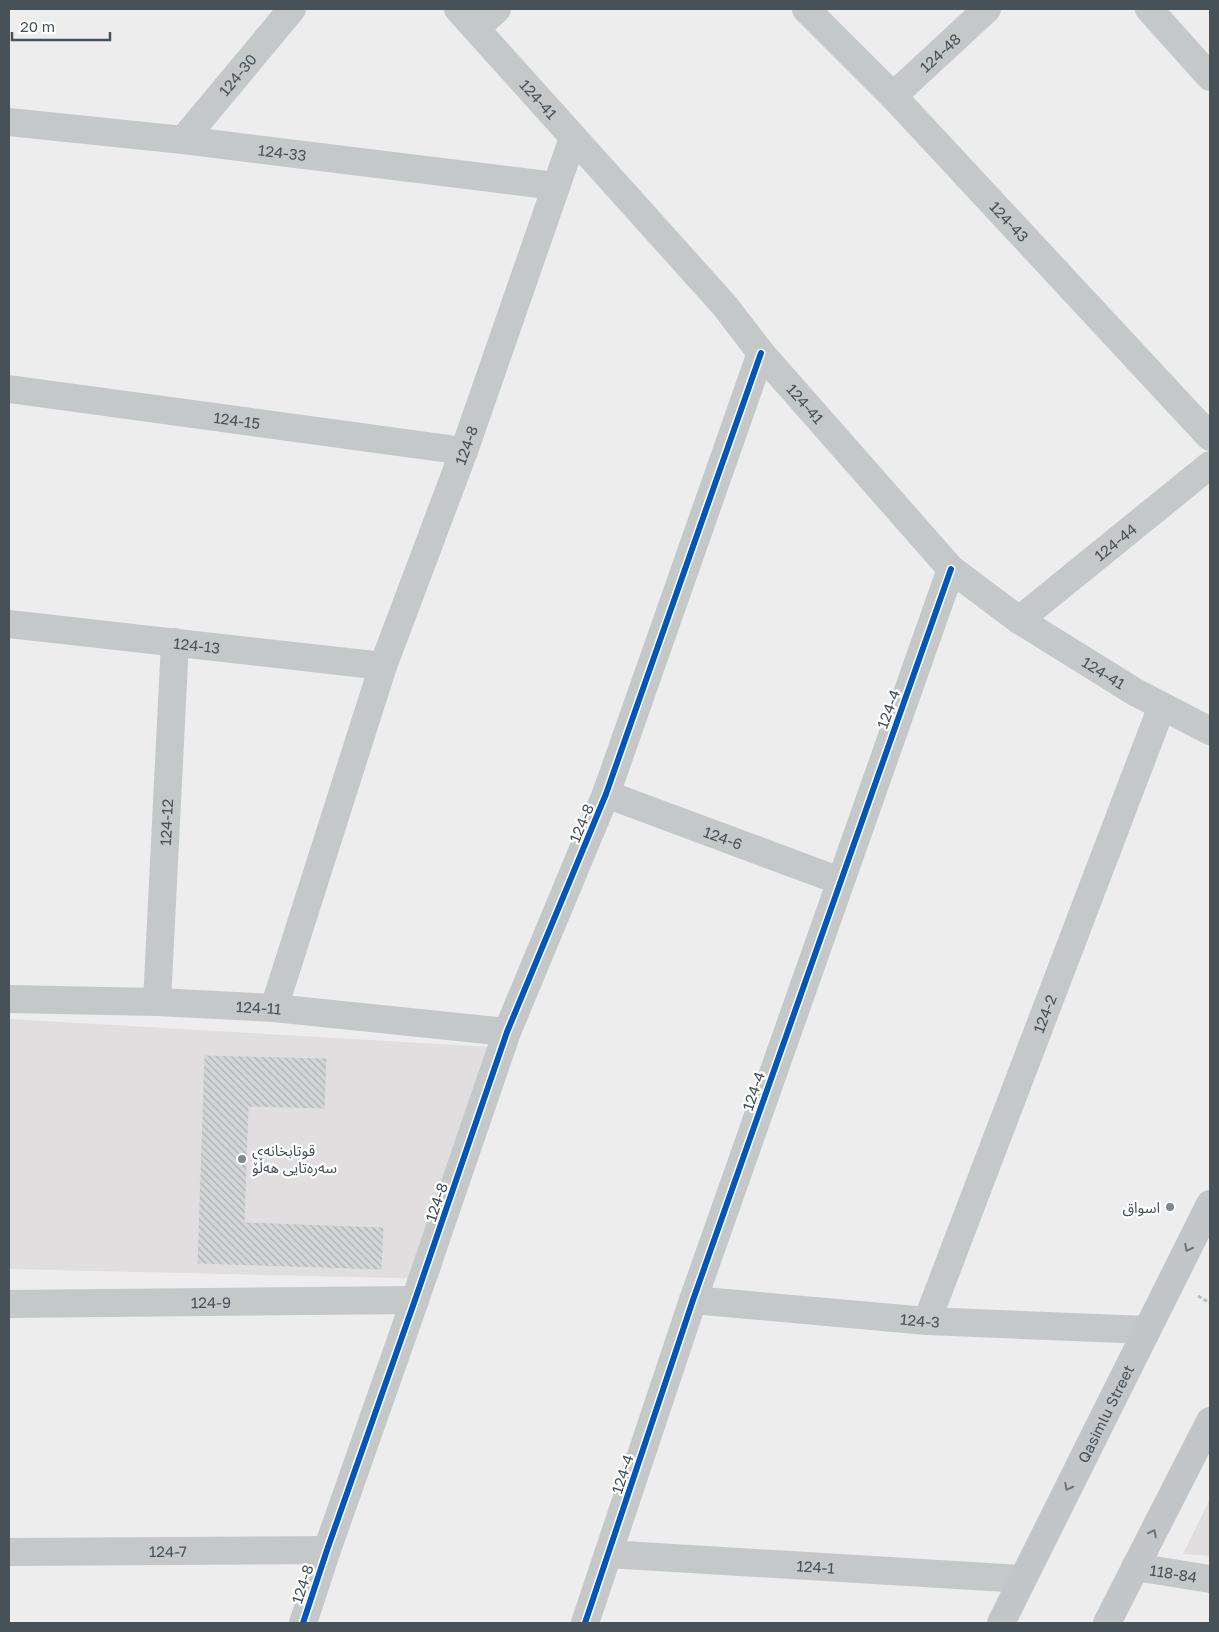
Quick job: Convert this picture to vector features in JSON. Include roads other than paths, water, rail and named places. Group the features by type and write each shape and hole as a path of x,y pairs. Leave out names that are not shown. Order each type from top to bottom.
{"main road":[{"name":"Qasimlu Street","path":"1001,1623 1210,1204"},
{"path":"1107,1623 1210,1421"}],"street":[{"name":"124-30","path":"183,140 292,9"},
{"name":"124-41","path":"458,9 725,306 761,353 951,569 1019,620 1135,692 1210,731"},
{"path":"476,28 496,9"},
{"name":"124-43","path":"806,9 893,96 1210,437"},
{"name":"124-48","path":"893,96 987,9"},
{"path":"1149,9 1210,77"},
{"name":"124-33","path":"9,122 183,140 556,186"},
{"name":"124-8","path":"274,1008 383,666 464,451 573,138"},
{"name":"124-8","path":"303,1623 326,1550 416,1300 508,1032 606,794 761,353"},
{"name":"124-15","path":"9,389 464,451"},
{"name":"124-44","path":"1019,620 1210,465"},
{"name":"124-4","path":"585,1623 692,1300 951,569"},
{"name":"124-13","path":"9,624 383,666"},
{"name":"124-12","path":"157,1002 175,642"},
{"name":"124-2","path":"927,1321 1162,706"},
{"name":"124-6","path":"606,794 840,882"},
{"name":"124-11","path":"9,999 157,1002 274,1008 508,1032"},
{"name":"124-9","path":"9,1304 416,1300"},
{"name":"124-3","path":"692,1300 927,1321 1147,1330"},
{"name":"124-7","path":"9,1552 326,1550"},
{"name":"124-1","path":"608,1554 1022,1579"},
{"name":"118-84","path":"1135,1567 1210,1579"}],"place":[{"name":"قوتابخانەی سەرەتایی هەڵۆ","path":"242,1159"},
{"name":"اسواق","path":"1170,1207"}]}
